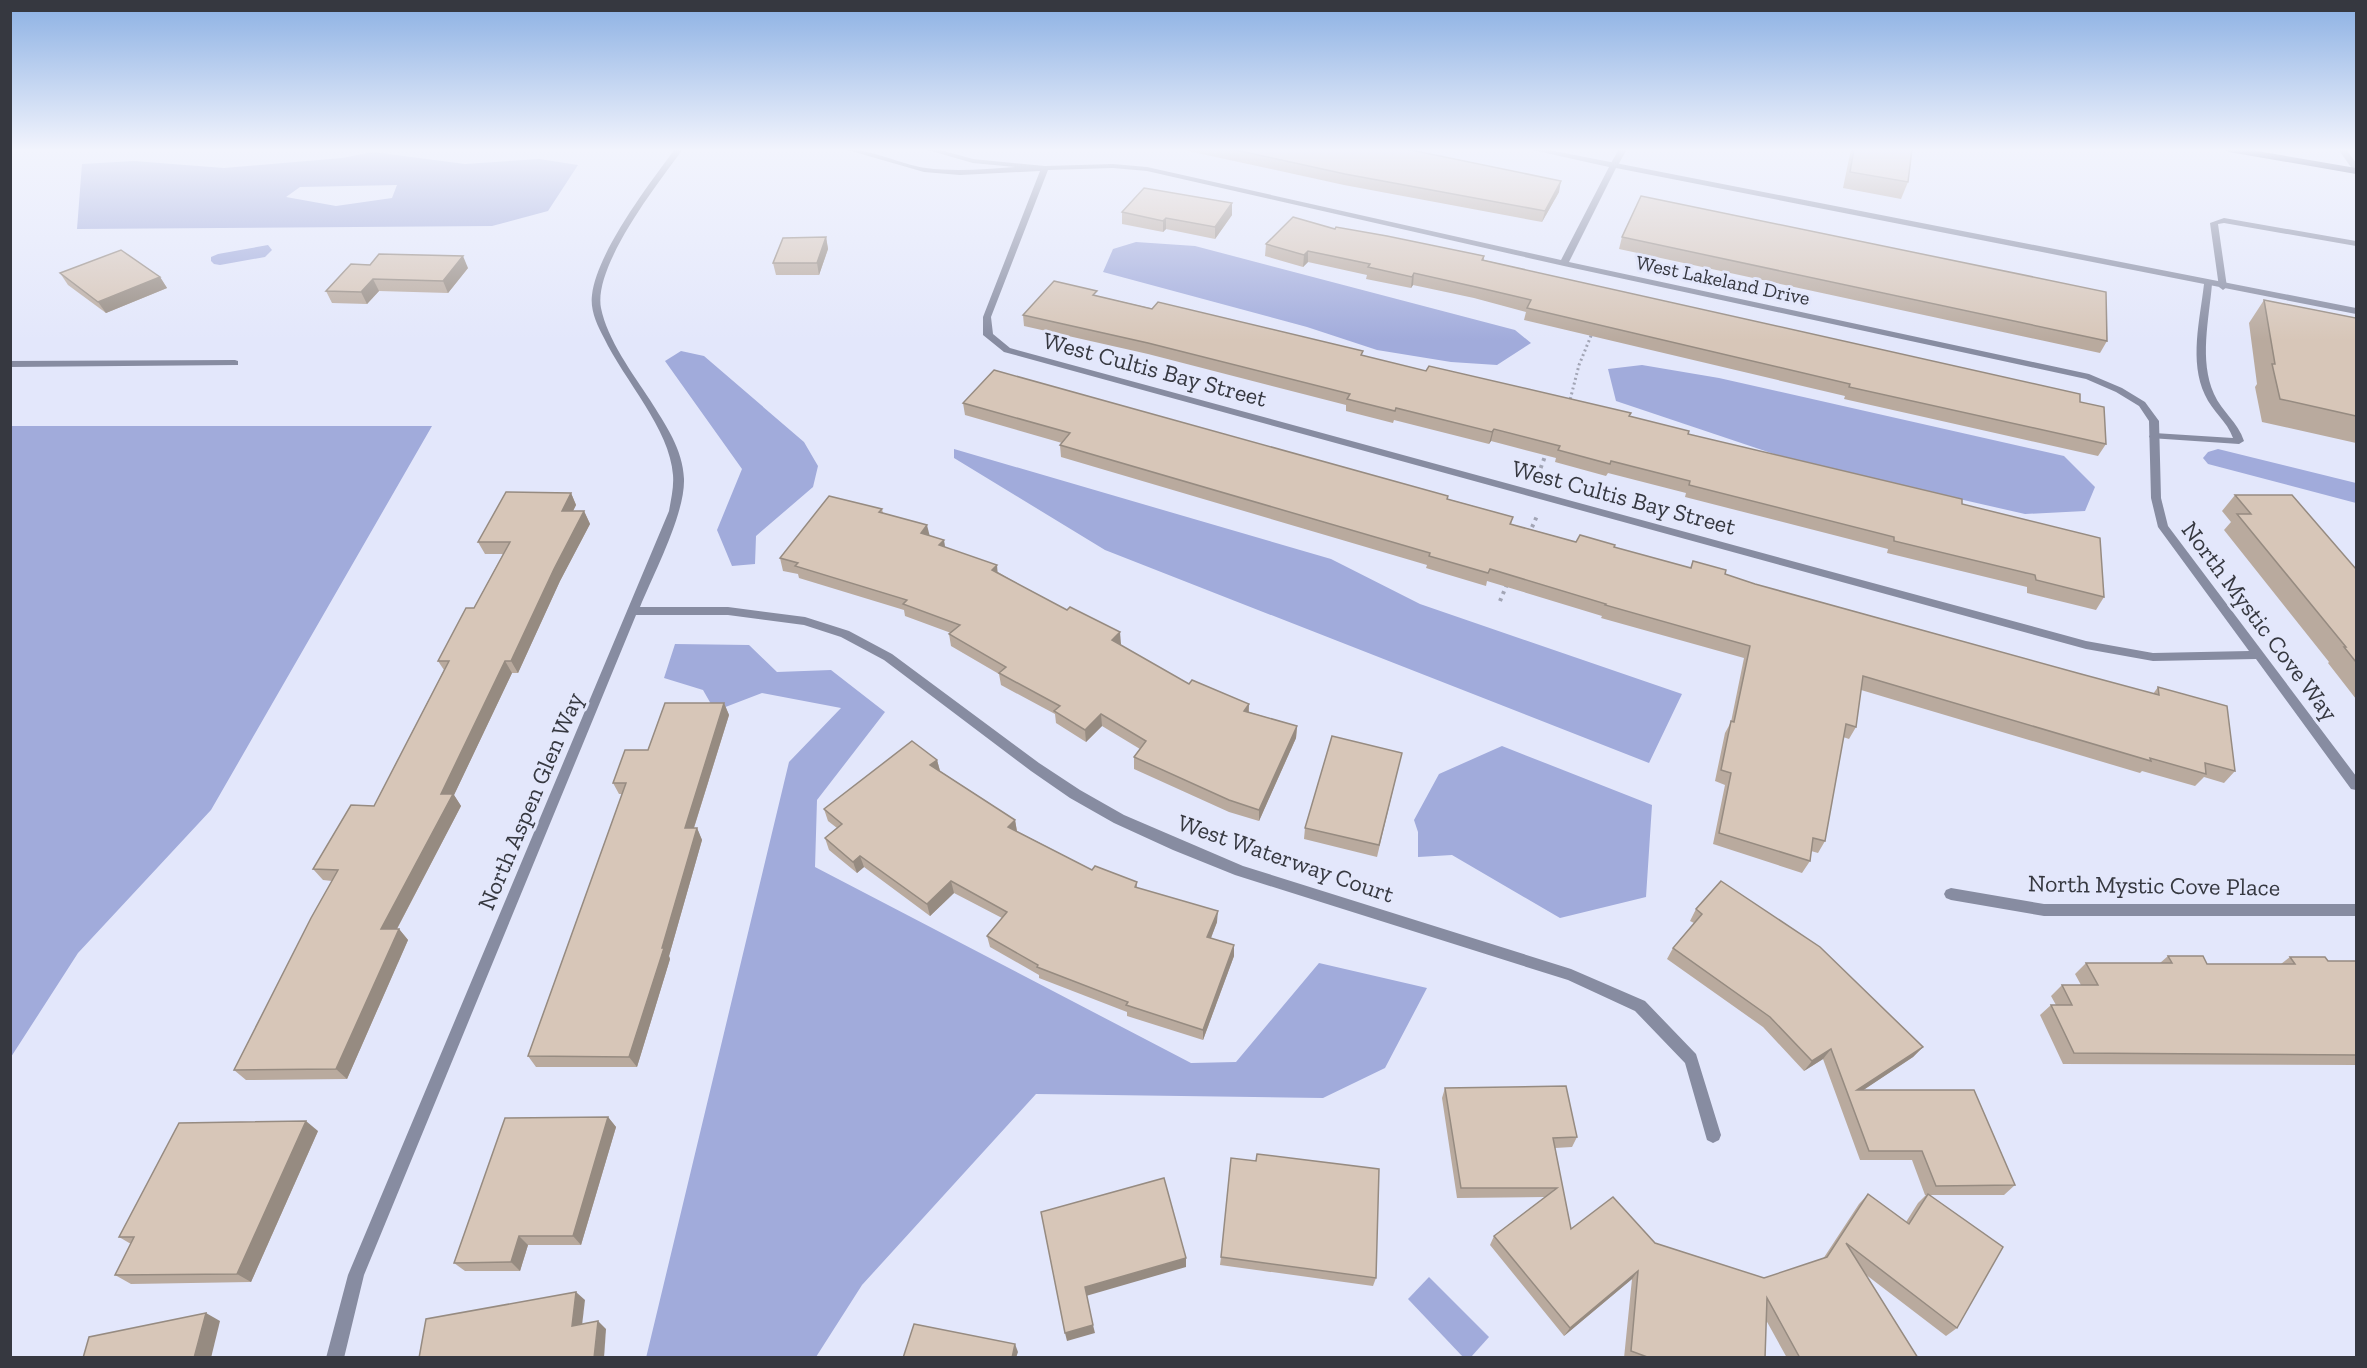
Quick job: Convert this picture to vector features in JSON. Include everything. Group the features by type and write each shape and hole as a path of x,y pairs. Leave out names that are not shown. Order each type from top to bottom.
{"street":[{"name":"North Aspen Glen Way","path":"335,1358 356,1275 674,511 678,489 678,468 667,437 599,322 595,297 605,266 635,213"},
{"name":"West Cultis Bay Street","path":"1028,213 987,317 988,335 1007,350 2086,645 2153,657 2259,655"},
{"name":"West Lakeland Drive","path":"1341,213 2089,378 2119,390 2142,404"},
{"path":"1564,263 1590,213"},
{"path":"1853,213 2208,284 2356,311"},
{"path":"2223,286 2214,223 2224,220 2356,244"},
{"path":"2154,436 2239,441 2237,430 2221,413 2210,395 2203,374 2202,356 2208,284"},
{"path":"10,364 235,363"},
{"name":"North Mystic Cove Way","path":"2142,404 2154,421 2156,498 2163,527 2356,785"},
{"name":"West Waterway Court","path":"634,611 728,611 805,621 845,634 888,657 1035,767 1119,819 1240,871 1571,975 1640,1006 1691,1059 1713,1135"},
{"name":"North Mystic Cove Place","path":"1951,894 2044,910 2356,910"}],"path":[{"path":"1568,407 1579,365 1595,326"},
{"path":"1536,478 1547,450"},
{"path":"1526,542 1539,512"},
{"path":"1500,601 1509,581"}],"water":[{"path":"78,213 541,213 492,226 77,229"},
{"path":"1136,242 1195,246 1515,330 1531,343 1497,365 1451,362 1377,350 1307,327 1103,272 1113,249"},
{"path":"268,245 272,250 265,257 220,265 211,261 211,257 218,254"},
{"path":"681,351 704,356 804,442 818,466 813,487 756,536 755,564 732,566 717,530 742,469 665,361"},
{"path":"1642,365 1719,378 2064,456 2095,487 2085,511 2025,514 1801,463 1616,401 1608,369"},
{"path":"11,426 432,426 211,810 78,953 11,1057"},
{"path":"954,449 1331,559 1420,604 1682,694 1649,763 1105,550 954,458"},
{"path":"675,644 749,645 777,672 831,670 885,712 817,800 815,867 1191,1063 1236,1062 1319,963 1427,988 1385,1068 1323,1098 1036,1094 862,1285 816,1357 646,1358 789,762 841,708 762,693 715,711 703,690 664,678"},
{"path":"1502,746 1652,805 1646,897 1560,918 1452,855 1418,857 1418,832 1414,820 1439,774"},
{"path":"1429,1277 1489,1337 1471,1357 1463,1357 1408,1299"}],"building":[{"path":"1126,213 1225,213 1215,227 1166,218 1163,221"},
{"path":"1633,213 1723,213 2106,292 2107,341 1622,237"},
{"path":"1293,217 1335,229 1336,227 1387,236 1484,256 1482,260 2080,394 2080,402 2104,407 2106,444 1849,387 1850,384 1527,308 1531,300 1414,273 1412,277 1368,267 1370,264 1308,251 1304,255 1266,244"},
{"path":"826,237 817,263 773,263 783,238"},
{"path":"121,250 160,277 98,302 60,273"},
{"path":"379,254 463,256 443,281 373,279 361,292 326,291 351,264 370,265"},
{"path":"1054,281 1097,291 1093,295 1152,309 1158,302 1363,351 1361,355 1426,371 1429,366 1631,413 1629,416 1689,431 1688,434 1962,499 1962,504 2100,538 2104,597 2036,580 2035,575 1894,541 1894,537 1689,485 1690,481 1558,450 1560,446 1396,408 1395,411 1347,399 1350,394 1148,343 1023,315"},
{"path":"2264,300 2356,318 2356,416 2280,399 2272,364 2275,364"},
{"path":"994,370 1448,496 1447,499 1513,517 1510,524 1576,542 1580,535 1615,545 1614,547 1691,568 1693,561 1726,570 1725,574 1755,584 2081,674 2159,695 2158,687 2227,706 2235,771 2205,763 2206,774 2150,758 2151,761 1863,676 1856,727 1846,724 1825,841 1813,838 1810,861 1719,833 1731,773 1721,770 1750,646 1605,605 1490,569 1488,573 1429,556 1430,553 1060,445 1070,433 963,403"},
{"path":"506,492 571,493 562,511 584,511 511,661 505,661 441,794 453,794 381,929 399,929 336,1069 234,1070 311,918 338,870 313,869 351,805 374,806 449,661 438,661 466,608 474,608 510,542 478,542"},
{"path":"2235,495 2292,495 2356,569 2356,662 2237,514 2251,514"},
{"path":"829,496 882,509 879,512 927,525 921,533 944,540 939,545 997,565 992,570 1067,610 1070,607 1120,632 1112,640 1189,684 1192,680 1249,704 1244,711 1297,726 1259,810 1229,800 1134,757 1146,741 1101,714 1085,730 1054,711 1060,706 999,673 1006,667 949,634 960,625 903,604 907,600 795,566 798,563 780,558"},
{"path":"665,703 724,703 685,828 697,828 662,948 664,948 629,1057 528,1056 626,783 613,783 625,750 648,750"},
{"path":"1332,736 1402,753 1379,845 1305,828"},
{"path":"912,741 937,760 930,765 1015,820 1008,827 1092,870 1095,866 1137,882 1135,887 1218,911 1207,937 1234,945 1203,1030 1126,1005 1128,1002 1037,967 1038,965 987,936 1007,912 951,881 927,904 860,856 853,862 825,838 842,824 824,809"},
{"path":"1721,881 1820,947 1923,1047 1857,1090 1974,1090 2015,1185 1936,1186 1922,1151 1869,1151 1831,1049 1812,1061 1770,1017 1673,948 1702,914 1696,909"},
{"path":"2168,956 2203,956 2207,964 2295,964 2290,957 2325,957 2328,961 2356,961 2356,1055 2074,1053 2051,1005 2072,1005 2062,985 2098,985 2086,963 2172,963"},
{"path":"1566,1086 1577,1137 1553,1138 1571,1229 1613,1197 1655,1243 1764,1278 1827,1257 1868,1194 1909,1224 1928,1194 2003,1247 1957,1328 1846,1243 1918,1358 1800,1358 1767,1298 1765,1358 1650,1358 1631,1351 1638,1271 1570,1328 1494,1236 1557,1188 1461,1188 1445,1088"},
{"path":"608,1117 573,1236 519,1236 511,1262 454,1263 505,1118"},
{"path":"306,1121 237,1274 115,1275 134,1237 119,1237 179,1123"},
{"path":"1257,1154 1379,1169 1376,1278 1221,1257 1231,1158 1256,1161"},
{"path":"1164,1178 1186,1258 1085,1287 1093,1325 1065,1333 1041,1212"},
{"path":"576,1292 572,1326 598,1321 594,1358 419,1358 426,1319"},
{"path":"206,1313 194,1358 83,1358 89,1337"},
{"path":"914,1324 1015,1344 1012,1358 903,1358"}],"waterway":[{"path":"2218,458 2356,493"}]}
